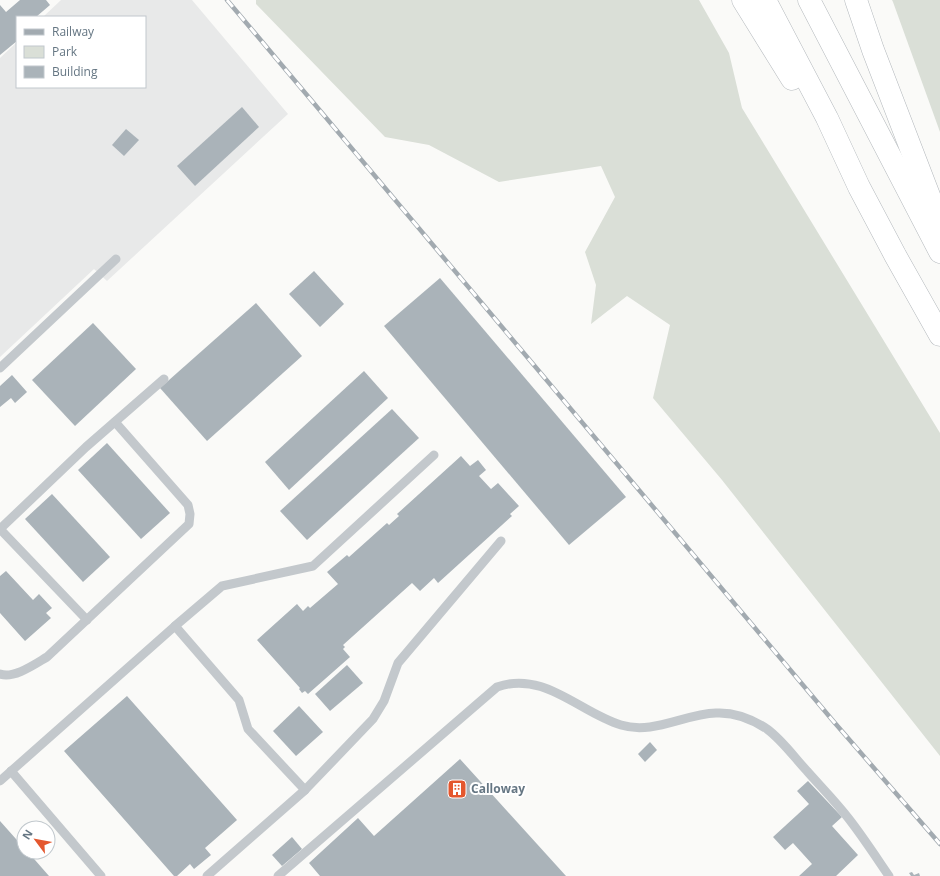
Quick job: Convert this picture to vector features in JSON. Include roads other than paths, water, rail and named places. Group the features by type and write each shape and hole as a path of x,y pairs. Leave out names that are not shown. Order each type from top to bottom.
{"highway":[{"path":"743,0 859,187"},
{"path":"765,0 827,118 859,187 940,335"},
{"path":"809,0 940,252"},
{"path":"856,0 873,50 940,224"}],"lane":[{"path":"0,368 116,259"},
{"path":"87,620 0,529 86,448 164,379"},
{"path":"0,674 3,676 21,673 47,657 189,524 190,514 188,505 115,422"},
{"path":"0,781 222,586 313,566 434,455"},
{"path":"207,876 305,790 373,719 384,701 398,663 502,541"},
{"path":"175,626 240,700 248,729 305,790"},
{"path":"278,876 497,687 507,683 526,684 548,689 612,722 634,728 646,728 707,713 718,712 740,716 753,721 776,737 848,818 889,876"},
{"path":"12,771 101,876"}],"railway":[{"path":"227,0 834,722 940,844"}],"place":[{"name":"Calloway","path":"457,789"}]}
